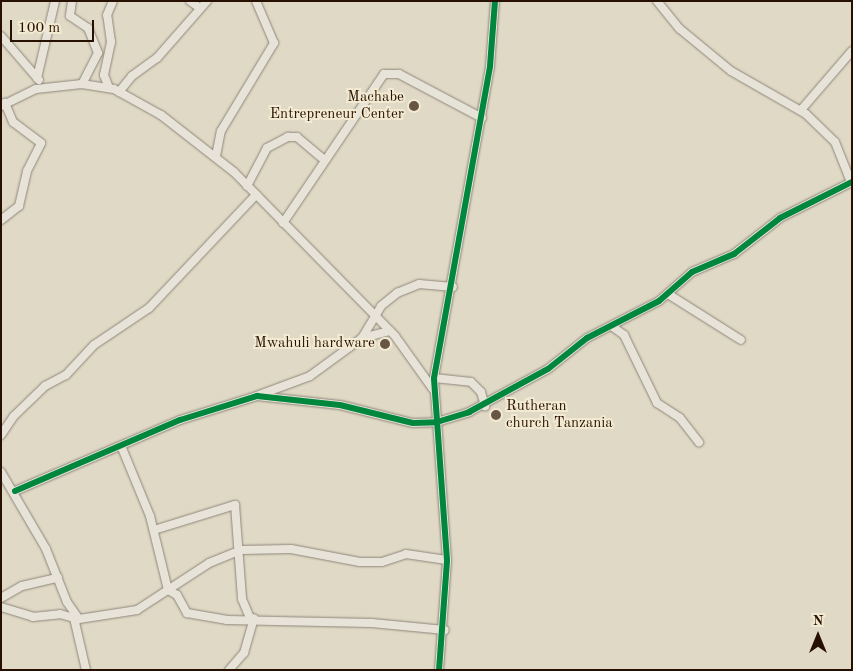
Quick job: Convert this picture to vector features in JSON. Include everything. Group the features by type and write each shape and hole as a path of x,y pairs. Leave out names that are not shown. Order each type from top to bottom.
{"street":[{"path":"37,78 55,1"},
{"path":"72,1 70,16 88,28 98,53 82,84"},
{"path":"109,88 104,75 110,42 108,15 113,1"},
{"path":"190,1 200,8"},
{"path":"119,92 132,76 158,58 207,1"},
{"path":"216,156 221,131 274,43 256,1"},
{"path":"439,670 445,630 447,560 433,389 482,118 495,1"},
{"path":"257,396 340,405 414,423 437,422 484,406 548,369 587,338 613,327 668,294 692,272 734,254 780,218 852,182 835,142 801,110 731,71 680,29 657,1"},
{"path":"1,36 45,87"},
{"path":"801,110 852,51"},
{"path":"283,223 323,159 387,73 399,74 482,118"},
{"path":"1,220 19,206 28,171 41,143 13,122 3,104 45,87 82,84 109,88 119,92 216,156 390,331 433,389"},
{"path":"247,186 267,148 288,137 297,138 323,159"},
{"path":"1,435 14,416 45,386 66,375 94,345 149,308 256,195"},
{"path":"362,338 374,315 387,300 413,286 452,287"},
{"path":"668,294 741,340"},
{"path":"613,327 624,335 657,403 680,418 699,442"},
{"path":"15,491 86,458 122,448 180,420 257,396 310,376 362,338 390,331"},
{"path":"434,378 471,382 481,392 484,406"},
{"path":"122,448 154,530 168,590"},
{"path":"1,472 15,491 58,578 74,618 86,670"},
{"path":"154,530 232,504 241,550 242,599 252,618 244,653 229,670"},
{"path":"1,607 33,616 60,614 74,618 131,612 208,563 241,550 291,549 360,562 382,562 406,554 447,560"},
{"path":"1,598 22,586 58,578"},
{"path":"168,590 176,594 190,614 445,630"},
{"path":"60,614 66,602"}],"cycle path":[{"path":"439,670 447,560 434,378 490,66 495,1"},
{"path":"15,491 180,420 257,396 340,405 413,423 437,422 469,412 548,369 587,338 659,301 692,272 734,254 780,218 852,182"}],"place":[{"name":"Machabe Entrepreneur Center","path":"414,106"},
{"name":"Mwahuli hardware","path":"385,344"},
{"name":"Rutheran church Tanzania","path":"496,415"}]}
